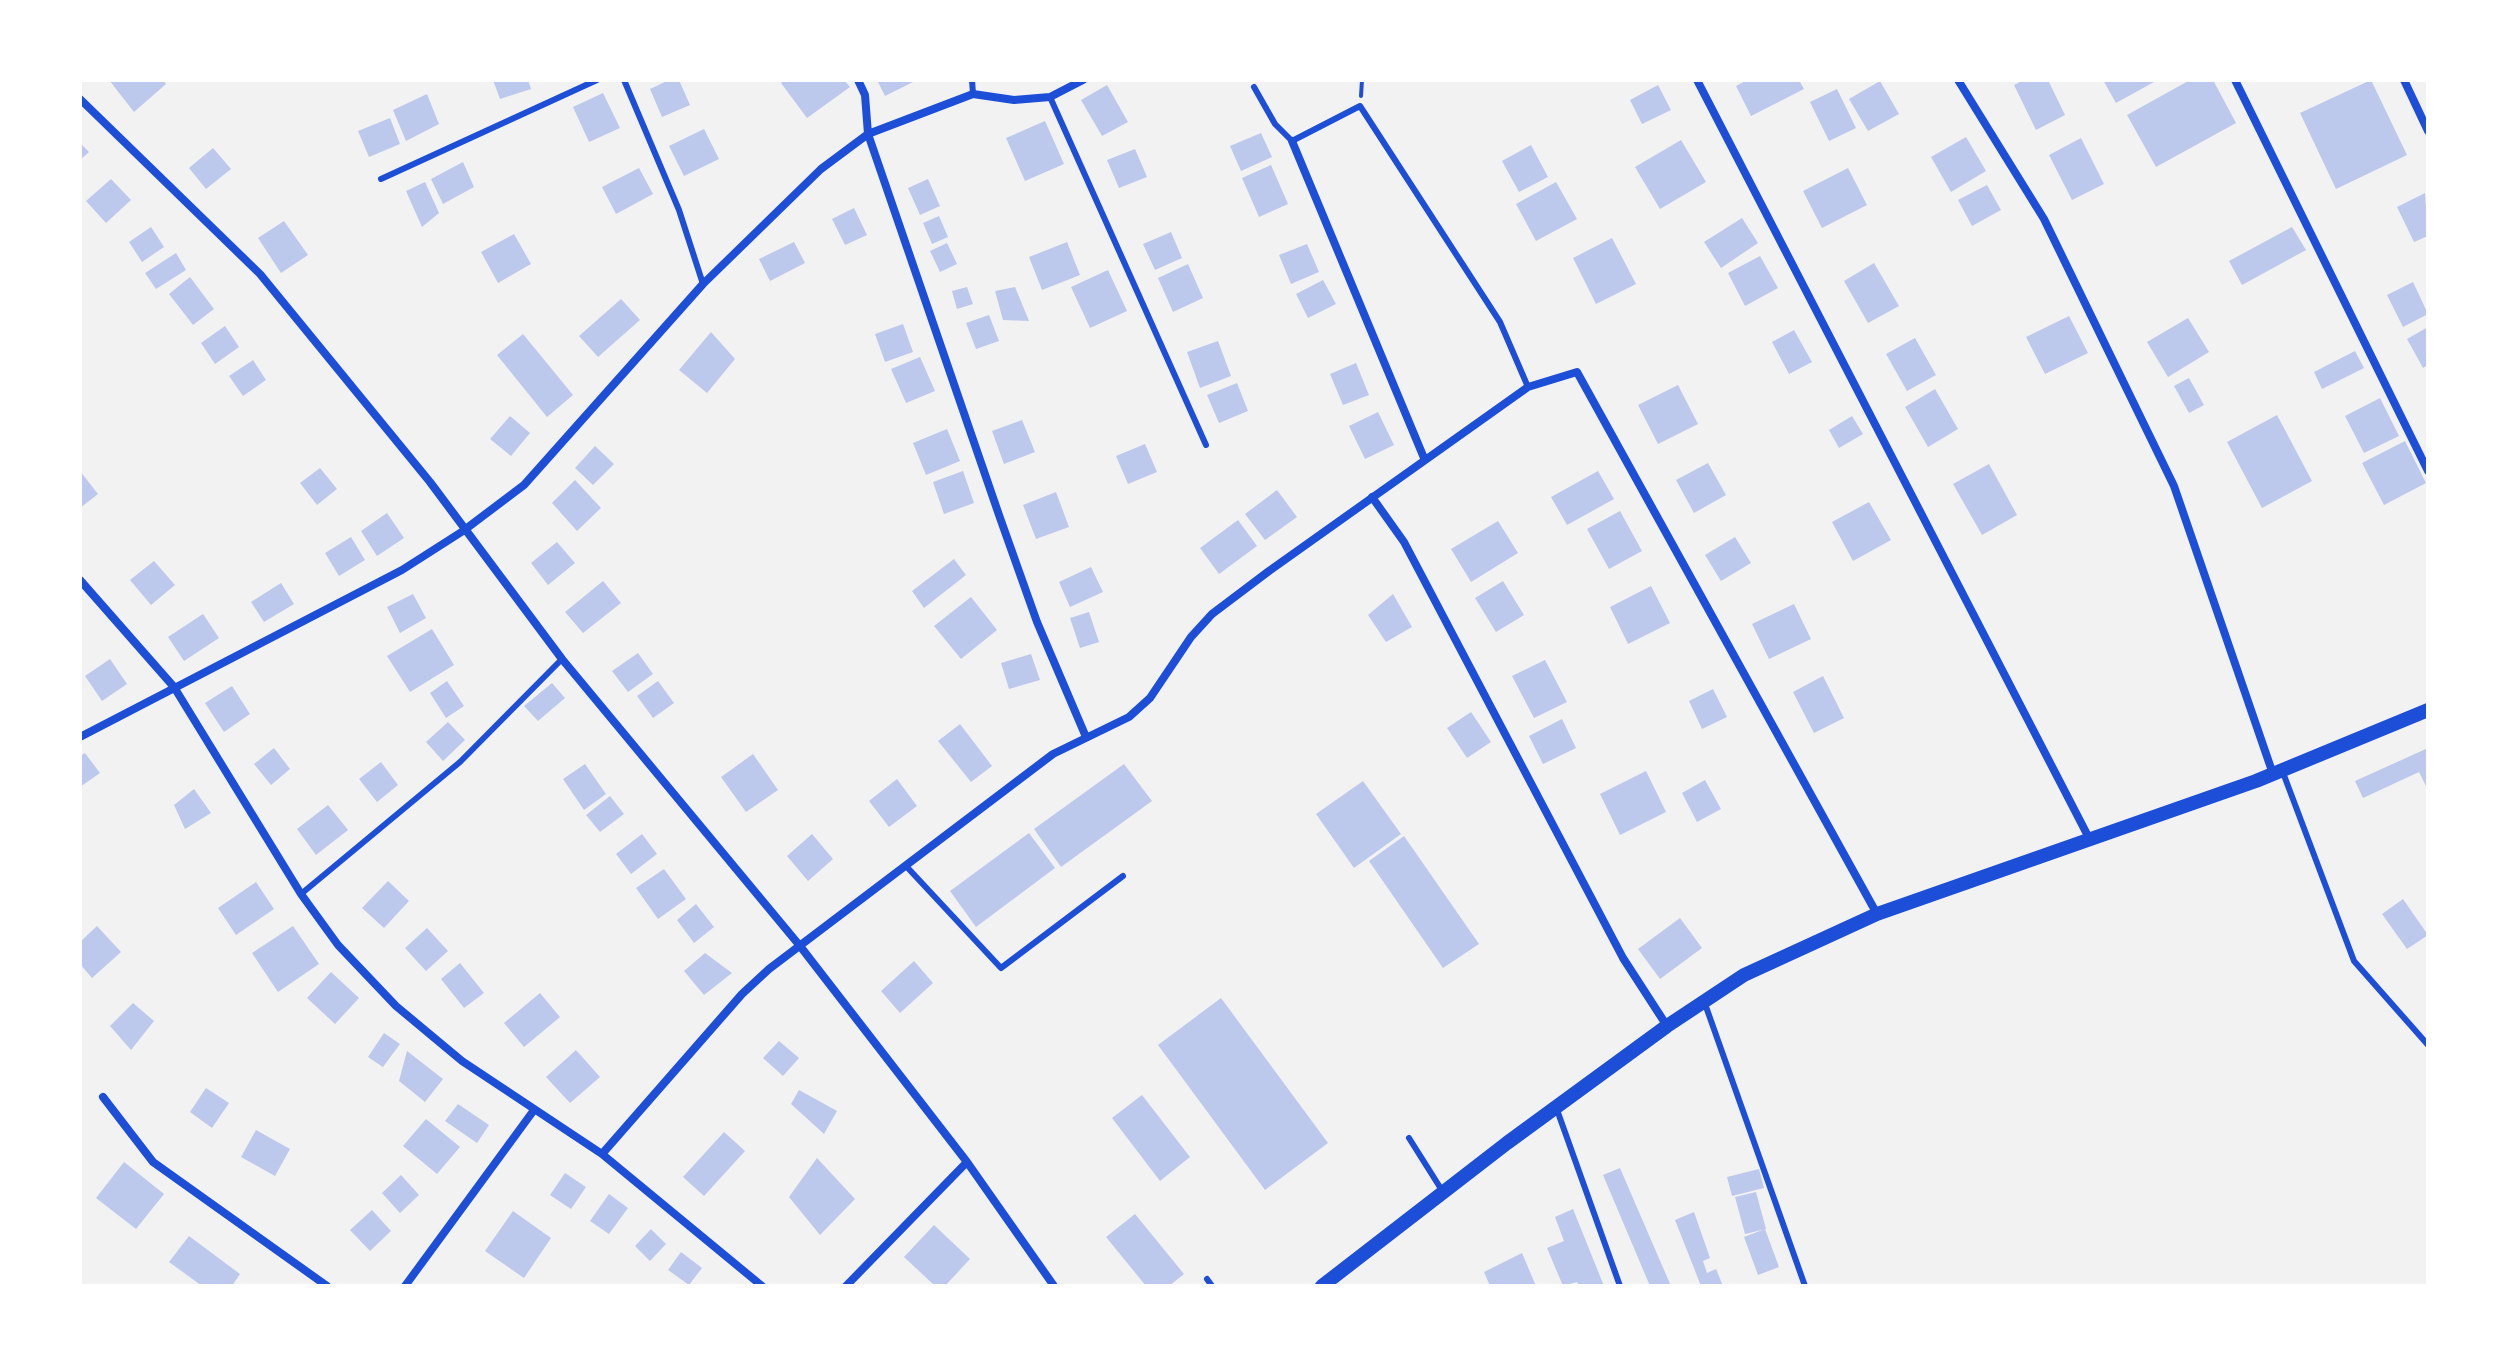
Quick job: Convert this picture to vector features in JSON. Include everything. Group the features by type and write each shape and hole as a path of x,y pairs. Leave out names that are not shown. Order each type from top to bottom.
{"street":[{"path":"858,80 865,95 868,134 1037,622 1086,737"},
{"path":"80,737 402,570 463,531 524,485 703,284 821,169 868,134 973,94 1014,100 1050,97 1083,80"},
{"path":"1697,80 2089,838"},
{"path":"1958,80 2044,219 2174,486 2278,772"},
{"path":"2235,80 2428,471"},
{"path":"2404,80 2428,131"},
{"path":"80,99 260,274 430,482 463,531 562,659 800,946 967,1162 1054,1286"},
{"path":"1292,141 1424,458"},
{"path":"602,1154 742,994 800,946 1053,754 1129,717 1150,698 1191,637 1212,614 1424,458 1528,387 1577,372 1877,914"},
{"path":"1372,497 1404,542 1623,958 1667,1026"},
{"path":"80,580 174,687 301,894 338,945 396,1006 462,1061 602,1154 762,1286"},
{"path":"1322,1286 1667,1026 1767,964 1877,914 2278,772 2428,710"},
{"path":"103,1097 153,1162 327,1286"},
{"path":"405,1286 534,1110"},
{"path":"846,1286 967,1162"}],"lane":[{"path":"381,179 597,80"},
{"path":"624,80 679,210 703,284"},
{"path":"972,80 973,94"},
{"path":"1254,87 1275,124 1292,141 1360,106 1500,322 1528,387"},
{"path":"1050,97 1206,445"},
{"path":"301,894 460,762 562,659"},
{"path":"2278,772 2354,961 2428,1045"},
{"path":"906,866 1001,968 1123,876"},
{"path":"1704,1001 1805,1286"},
{"path":"1556,1107 1620,1286"},
{"path":"1409,1138 1443,1192"},
{"path":"1207,1279 1212,1286"}],"building":[{"path":"109,80 163,80 166,84 134,112"},
{"path":"493,80 528,80 531,89 500,99"},
{"path":"669,80 679,80 690,105 662,117 650,89"},
{"path":"786,80 844,80 850,87 807,118 781,83"},
{"path":"877,80 917,80 885,96"},
{"path":"1747,80 1799,80 1804,89 1751,116 1736,86"},
{"path":"2024,80 2048,80 2065,115 2036,130 2014,85"},
{"path":"2103,80 2153,80 2154,82 2116,103"},
{"path":"2190,80 2213,80 2236,123 2156,167 2127,115"},
{"path":"2371,80 2407,155 2336,189 2300,113"},
{"path":"1880,81 1899,114 1868,131 1849,99"},
{"path":"1107,85 1128,122 1102,136 1081,100"},
{"path":"1658,85 1671,110 1642,124 1630,100"},
{"path":"1837,89 1856,128 1829,141 1810,102"},
{"path":"603,93 620,128 589,142 573,107"},
{"path":"427,94 439,124 406,141 393,110"},
{"path":"390,118 400,144 369,157 358,131"},
{"path":"1045,121 1064,164 1025,181 1006,138"},
{"path":"704,129 719,159 684,176 669,146"},
{"path":"1261,133 1272,157 1241,171 1230,146"},
{"path":"1966,137 1986,171 1951,192 1931,157"},
{"path":"2081,138 2104,184 2072,200 2049,155"},
{"path":"1681,140 1706,182 1660,209 1635,167"},
{"path":"80,143 89,152 80,160"},
{"path":"1531,145 1548,177 1519,192 1502,161"},
{"path":"213,148 231,169 206,189 189,168"},
{"path":"1135,149 1147,177 1119,188 1107,160"},
{"path":"463,162 474,187 443,204 431,179"},
{"path":"1271,165 1288,204 1259,217 1242,178"},
{"path":"639,168 653,194 616,214 602,187"},
{"path":"1848,168 1867,205 1822,228 1803,191"},
{"path":"111,179 131,200 106,223 86,201"},
{"path":"928,179 940,206 920,215 908,188"},
{"path":"425,182 439,213 422,227 406,191"},
{"path":"1556,182 1577,219 1536,241 1516,204"},
{"path":"1987,185 2001,210 1972,226 1958,200"},
{"path":"2425,193 2428,236 2414,242 2397,207"},
{"path":"854,208 867,235 845,245 832,219"},
{"path":"939,216 948,237 932,244 923,223"},
{"path":"1742,218 1758,243 1721,268 1704,242"},
{"path":"284,221 308,255 281,273 258,238"},
{"path":"151,227 164,247 142,262 129,242"},
{"path":"2292,227 2306,250 2242,285 2229,261"},
{"path":"1171,232 1182,258 1155,270 1143,244"},
{"path":"514,234 531,264 498,283 481,252"},
{"path":"1612,238 1636,284 1596,304 1573,258"},
{"path":"794,242 805,263 770,281 759,259"},
{"path":"1067,242 1080,275 1042,290 1029,257"},
{"path":"947,243 957,264 940,272 930,251"},
{"path":"1307,244 1319,272 1291,284 1279,255"},
{"path":"176,253 186,270 156,289 145,273"},
{"path":"1760,256 1778,288 1745,306 1728,273"},
{"path":"1874,263 1899,306 1868,323 1844,281"},
{"path":"1188,264 1203,298 1173,312 1158,278"},
{"path":"1108,270 1127,311 1090,328 1071,287"},
{"path":"190,277 214,309 193,325 169,294"},
{"path":"1323,280 1336,304 1308,318 1296,294"},
{"path":"2413,282 2428,314 2403,327 2387,295"},
{"path":"967,287 973,304 957,309 952,291"},
{"path":"1015,287 1029,321 1003,320 995,291"},
{"path":"621,299 640,320 598,357 579,336"},
{"path":"989,315 999,341 976,349 966,323"},
{"path":"2069,316 2088,353 2045,374 2026,337"},
{"path":"2188,318 2209,352 2168,377 2147,342"},
{"path":"903,324 913,352 885,362 875,334"},
{"path":"225,326 239,347 215,364 201,343"},
{"path":"2428,327 2428,365 2423,368 2407,339"},
{"path":"1794,330 1812,362 1789,374 1772,342"},
{"path":"711,332 735,359 707,393 679,370"},
{"path":"523,334 573,395 547,417 497,355"},
{"path":"1915,338 1936,375 1907,391 1886,354"},
{"path":"1218,341 1231,376 1200,388 1187,352"},
{"path":"2355,351 2364,368 2322,389 2314,372"},
{"path":"920,357 935,391 906,403 891,369"},
{"path":"253,360 266,380 243,396 229,376"},
{"path":"1356,363 1369,395 1343,405 1330,374"},
{"path":"2189,378 2204,405 2189,413 2174,386"},
{"path":"1237,383 1248,411 1219,423 1207,395"},
{"path":"1678,385 1698,424 1658,444 1638,405"},
{"path":"1935,389 1958,429 1928,447 1905,407"},
{"path":"2380,398 2399,436 2364,453 2345,416"},
{"path":"1378,412 1394,445 1365,459 1349,426"},
{"path":"2277,415 2312,481 2262,508 2227,442"},
{"path":"510,416 530,433 511,456 490,439"},
{"path":"1852,416 1863,434 1839,448 1829,430"},
{"path":"1022,420 1035,452 1004,464 992,431"},
{"path":"947,429 960,461 926,475 913,443"},
{"path":"2405,441 2426,483 2384,505 2362,463"},
{"path":"1145,444 1157,472 1128,484 1116,456"},
{"path":"595,446 614,464 593,485 575,468"},
{"path":"1708,463 1726,495 1694,513 1676,480"},
{"path":"1989,464 2017,515 1982,535 1953,484"},
{"path":"320,468 337,489 317,505 300,483"},
{"path":"80,471 98,494 80,508"},
{"path":"963,471 974,503 944,514 933,482"},
{"path":"1598,471 1614,499 1567,525 1551,497"},
{"path":"575,480 601,508 577,531 552,503"},
{"path":"1277,490 1297,517 1265,540 1245,514"},
{"path":"1056,492 1069,527 1036,539 1023,505"},
{"path":"1869,502 1891,540 1853,561 1832,522"},
{"path":"1620,511 1642,551 1609,569 1587,529"},
{"path":"387,513 404,538 377,556 361,531"},
{"path":"1238,520 1257,546 1219,574 1200,548"},
{"path":"1498,521 1518,553 1471,582 1451,549"},
{"path":"351,537 365,560 339,576 325,553"},
{"path":"1735,537 1751,563 1721,581 1705,555"},
{"path":"557,542 575,563 548,585 531,563"},
{"path":"954,559 966,575 924,608 912,591"},
{"path":"154,561 175,585 151,605 130,580"},
{"path":"1091,567 1103,592 1070,607 1059,582"},
{"path":"603,581 621,603 583,633 565,612"},
{"path":"1503,581 1524,615 1496,632 1475,598"},
{"path":"281,583 294,604 264,622 251,602"},
{"path":"1651,586 1670,623 1628,644 1610,607"},
{"path":"413,594 426,618 400,633 387,607"},
{"path":"1393,594 1412,627 1386,642 1368,615"},
{"path":"971,597 997,630 961,659 934,626"},
{"path":"1794,604 1811,639 1769,659 1752,624"},
{"path":"1089,612 1099,642 1080,648 1070,618"},
{"path":"203,614 219,638 184,661 168,637"},
{"path":"432,629 454,665 410,692 387,656"},
{"path":"638,653 653,674 628,692 612,671"},
{"path":"1031,654 1040,680 1009,689 1001,663"},
{"path":"110,659 127,684 102,701 85,676"},
{"path":"1545,660 1567,702 1534,718 1512,676"},
{"path":"1823,676 1844,718 1814,733 1793,692"},
{"path":"447,681 464,706 446,718 430,693"},
{"path":"658,681 674,703 653,718 637,696"},
{"path":"552,683 565,698 538,721 524,706"},
{"path":"232,686 250,714 224,732 205,703"},
{"path":"1713,689 1727,717 1702,729 1689,701"},
{"path":"1471,712 1491,742 1467,758 1447,728"},
{"path":"1562,719 1576,748 1543,764 1529,736"},
{"path":"448,722 465,740 443,761 426,742"},
{"path":"960,724 992,766 971,782 938,741"},
{"path":"274,748 290,769 271,785 254,764"},
{"path":"2428,748 2428,790 2419,772 2363,798 2355,781"},
{"path":"85,753 100,773 80,787 80,756"},
{"path":"753,754 778,790 746,812 721,777"},
{"path":"381,762 398,785 377,802 359,779"},
{"path":"585,764 606,794 584,810 563,779"},
{"path":"1124,764 1152,801 1061,867 1034,829"},
{"path":"1646,771 1666,812 1620,835 1600,794"},
{"path":"897,779 917,806 889,827 869,801"},
{"path":"1705,780 1721,809 1697,822 1682,793"},
{"path":"1363,781 1401,834 1354,868 1316,814"},
{"path":"194,789 211,813 185,829 174,805"},
{"path":"610,796 624,814 600,832 586,815"},
{"path":"328,805 348,830 316,855 297,829"},
{"path":"1029,833 1055,868 976,927 950,891"},
{"path":"642,834 657,854 631,874 616,854"},
{"path":"812,834 833,859 808,881 787,856"},
{"path":"1404,836 1479,944 1443,968 1369,861"},
{"path":"664,869 686,899 658,919 636,888"},
{"path":"388,881 409,901 384,928 362,908"},
{"path":"256,882 274,909 236,935 218,908"},
{"path":"2403,899 2428,935 2407,949 2382,914"},
{"path":"696,904 714,927 694,943 677,920"},
{"path":"1680,918 1702,948 1660,979 1638,949"},
{"path":"97,926 121,952 92,978 80,964 80,942"},
{"path":"293,926 319,964 278,992 252,953"},
{"path":"427,928 448,951 426,971 405,948"},
{"path":"705,953 732,973 704,995 684,971"},
{"path":"914,961 933,983 900,1013 881,991"},
{"path":"460,963 484,993 464,1008 441,979"},
{"path":"331,972 359,998 335,1024 307,998"},
{"path":"540,993 560,1017 524,1047 504,1023"},
{"path":"1221,998 1328,1143 1265,1190 1158,1045"},
{"path":"133,1003 154,1021 131,1050 110,1026"},
{"path":"384,1033 400,1044 383,1067 368,1057"},
{"path":"779,1041 799,1058 783,1076 763,1058"},
{"path":"576,1050 600,1077 570,1103 546,1077"},
{"path":"407,1051 443,1079 425,1102 399,1081"},
{"path":"206,1088 229,1103 212,1128 190,1112"},
{"path":"799,1090 837,1111 824,1134 791,1104"},
{"path":"1142,1095 1190,1157 1160,1181 1112,1118"},
{"path":"458,1104 489,1125 477,1143 445,1121"},
{"path":"426,1119 460,1147 437,1174 403,1146"},
{"path":"256,1130 290,1149 275,1176 241,1157"},
{"path":"724,1132 745,1151 704,1196 683,1177"},
{"path":"817,1158 855,1199 820,1235 789,1197"},
{"path":"124,1162 164,1194 136,1229 96,1198"},
{"path":"1620,1168 1671,1286 1650,1286 1603,1175"},
{"path":"1759,1169 1764,1188 1732,1196 1727,1177"},
{"path":"565,1173 586,1187 571,1209 550,1195"},
{"path":"401,1175 419,1195 400,1213 382,1193"},
{"path":"1756,1192 1766,1229 1745,1234 1735,1197"},
{"path":"609,1194 628,1208 609,1234 590,1221"},
{"path":"1573,1209 1604,1286 1579,1286 1577,1282 1563,1286 1547,1248 1564,1241 1555,1217"},
{"path":"372,1210 391,1231 370,1251 350,1230"},
{"path":"513,1211 551,1238 524,1278 485,1251"},
{"path":"1694,1212 1710,1258 1703,1261 1707,1273 1716,1269 1723,1286 1701,1286 1675,1220"},
{"path":"1135,1214 1184,1274 1169,1286 1146,1286 1106,1237"},
{"path":"934,1225 970,1259 945,1286 935,1286 904,1257"},
{"path":"651,1229 666,1244 650,1261 635,1246"},
{"path":"1765,1229 1779,1267 1758,1275 1744,1237"},
{"path":"189,1236 240,1274 232,1286 202,1286 169,1262"},
{"path":"681,1252 702,1268 689,1285 668,1270"},
{"path":"1522,1253 1536,1286 1490,1286 1484,1272"}]}
